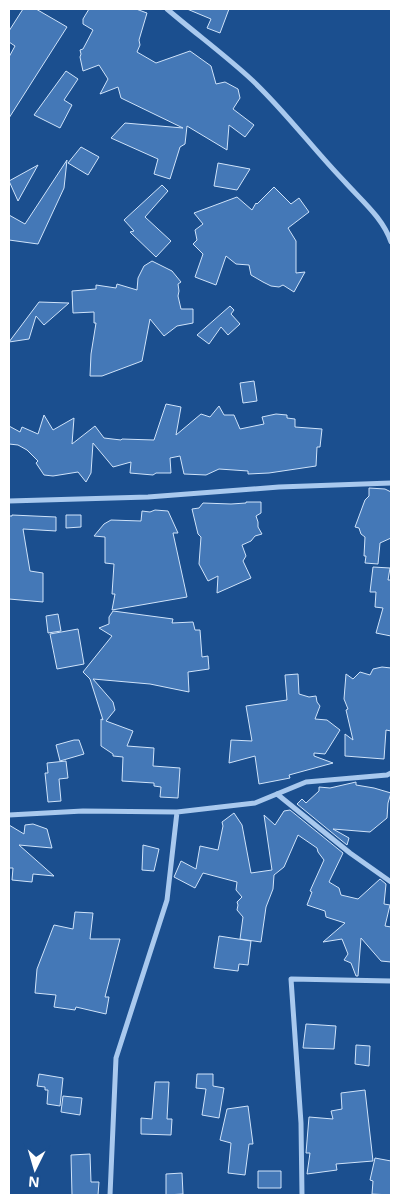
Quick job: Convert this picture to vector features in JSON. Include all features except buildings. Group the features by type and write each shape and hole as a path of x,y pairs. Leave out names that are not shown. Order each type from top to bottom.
{"street":[{"path":"167,9 252,80 302,132 344,182 369,206 388,234 391,242"},
{"path":"9,501 148,497 279,487 391,483"},
{"path":"9,815 83,811 177,812 256,803 306,782 387,775 391,773"},
{"path":"277,794 350,853 391,882"},
{"path":"110,1195 116,1058 167,900 177,812"},
{"path":"302,1195 301,1123 292,979 391,980"}]}
